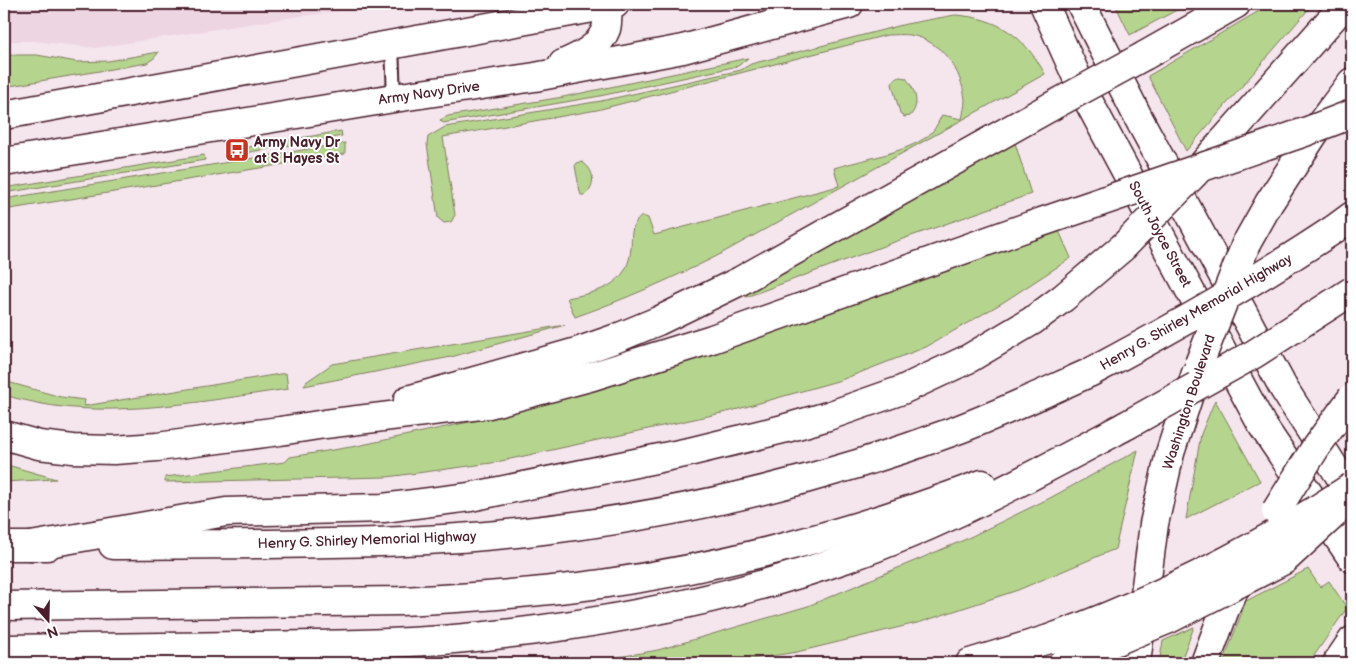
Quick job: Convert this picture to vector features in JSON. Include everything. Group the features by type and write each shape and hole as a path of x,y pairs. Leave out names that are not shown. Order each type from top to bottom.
{"main road":[{"path":"4,114 610,4 606,28 593,48 582,56 534,77"},
{"name":"Army Navy Drive","path":"4,162 534,77 683,49 849,4"},
{"name":"South Joyce Street","path":"1044,4 1084,93 1262,425 1352,558"},
{"path":"1063,663 1169,619 1284,560 1352,496 1284,389 1139,119 1081,4"},
{"path":"325,424 536,364 609,341 658,321 740,281 1236,4"},
{"path":"31,546 226,512 383,508 470,497 689,452 783,429 828,416 902,390 968,359 1032,320 1076,287 1123,247 1195,173 1345,4"},
{"name":"Washington Boulevard","path":"1136,663 1154,524 1170,453 1199,364 1246,244 1269,203 1319,126 1352,84"},
{"path":"4,435 39,445 73,449 114,450 157,447 489,404 593,376 712,339 1352,114"},
{"name":"Henry G. Shirley Memorial Highway","path":"4,546 400,542 526,532 599,523 717,501 834,471 959,429 1022,403 1091,372 1187,320 1286,261 1343,223"},
{"path":"4,649 400,643 522,632 583,624 646,612 767,583 886,544 998,493 1127,425 1254,354 1352,291"},
{"path":"1205,663 1225,609 1249,559 1310,456 1352,398"},
{"path":"4,606 401,601 467,598 602,584 732,559 862,524 974,487 1127,425"},
{"path":"970,663 1101,620 1203,574 1308,516 1352,487"},
{"path":"1337,663 1352,641"}],"lane":[{"path":"392,45 394,98"}],"shaded area":[{"path":"4,4 399,4 295,17 95,48 33,41 4,41"}],"green space":[{"path":"1115,4 1188,4 1130,35"},
{"path":"1271,4 1313,4 1186,151 1148,76"},
{"path":"955,15 985,20 1009,31 1028,49 1045,74 715,257 611,304 575,317 567,298 601,290 618,279 629,261 635,223 642,216 648,218 654,235 839,186 834,168 913,145 932,132 942,115 962,119 965,100 963,89 948,58 931,43 921,38 907,35 887,35 597,110 443,137 455,215 451,222 444,223 438,218 427,144 428,137 445,127 601,101 741,70 751,64 906,24"},
{"path":"159,52 147,63 4,87 4,55 37,55 77,62 108,61"},
{"path":"748,58 738,66 600,96 443,123 440,120 448,116 563,97"},
{"path":"900,77 906,78 916,97 915,107 910,116 904,117 900,113 892,84 895,79"},
{"path":"341,131 342,136 244,153 243,148"},
{"path":"345,143 345,154 4,210 4,199"},
{"path":"1015,143 1031,194 746,297 743,292"},
{"path":"204,155 205,160 4,193 4,188"},
{"path":"582,162 592,173 591,187 585,195 581,195 575,166 577,163"},
{"path":"1059,231 1071,258 1002,303 926,347 841,380 731,411 492,463 387,477 165,482 165,477 285,462 290,457 357,446 469,422 583,392 691,359"},
{"path":"565,325 451,357 304,386 306,382 332,364"},
{"path":"286,373 288,389 130,409 67,407 37,403 4,394 4,381 61,397 85,400 84,406"},
{"path":"1215,400 1260,481 1186,519 1201,434"},
{"path":"1138,450 1115,549 1018,590 921,622 797,652 727,663 585,663 658,650 808,606 964,540 1050,498"},
{"path":"4,464 56,479 4,482"},
{"path":"1308,569 1320,587 1329,581 1347,608 1309,663 1223,663 1246,601"},
{"path":"1194,627 1180,663 1159,663 1163,641"}],"place":[{"name":"Army Navy Dr at S Hayes St","path":"237,150"}]}
